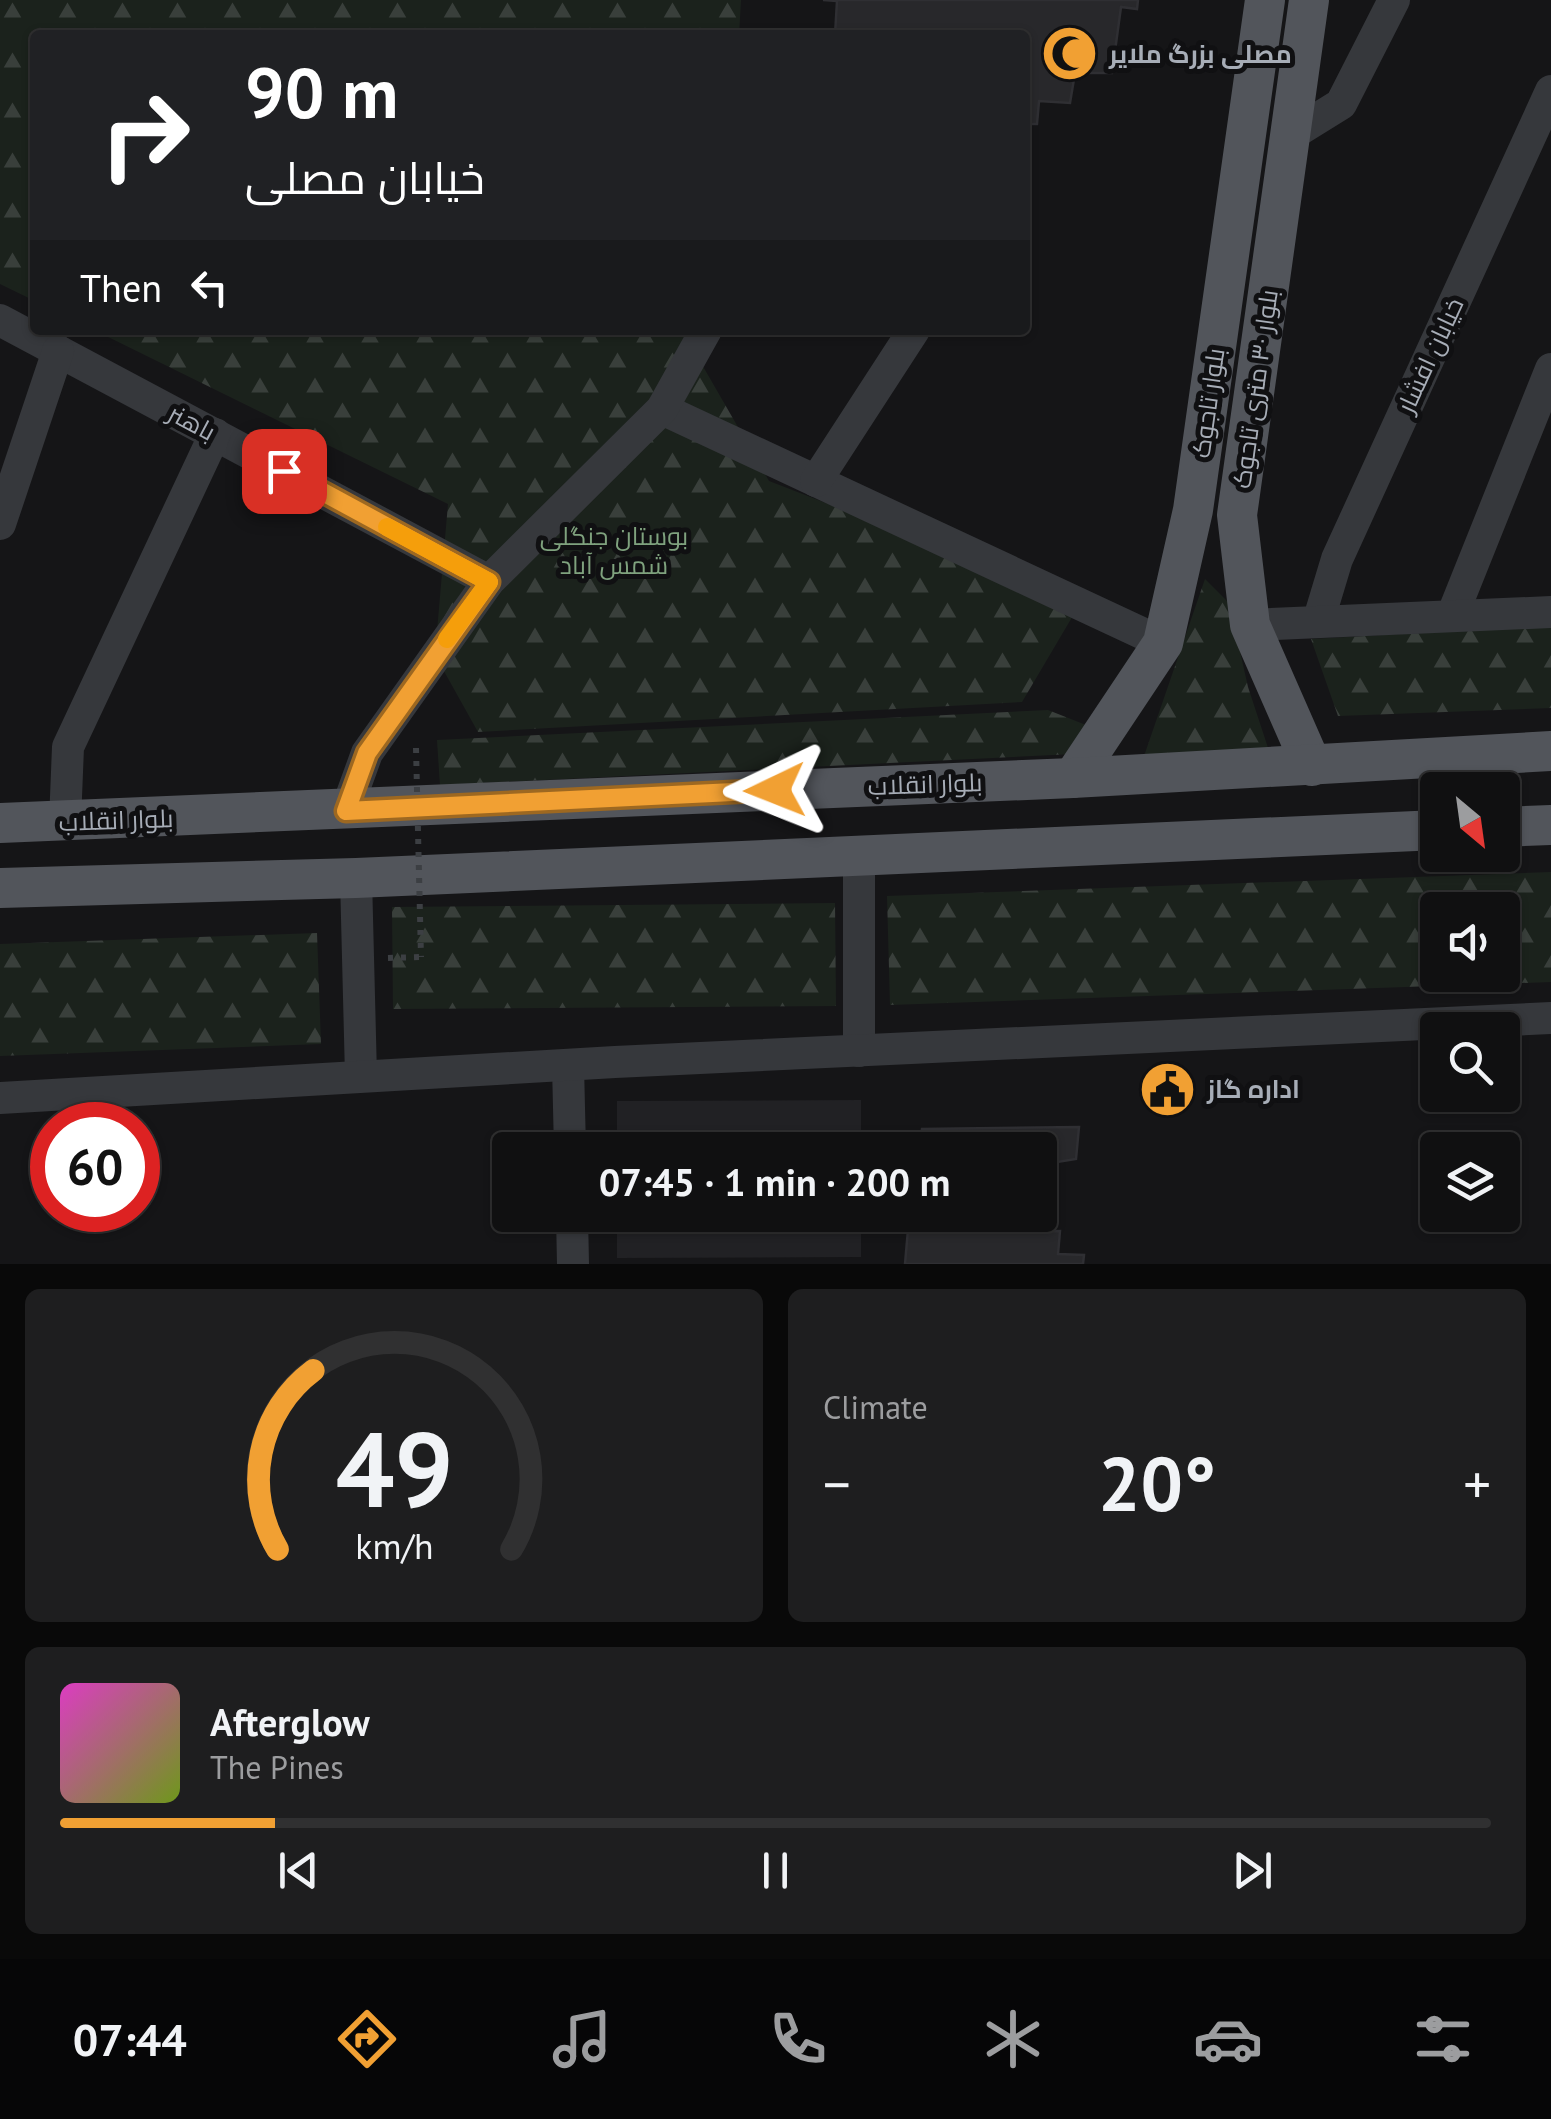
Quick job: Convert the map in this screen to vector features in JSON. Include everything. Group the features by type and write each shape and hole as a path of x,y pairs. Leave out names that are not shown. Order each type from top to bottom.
{"main road":[{"name":"بلوار تاجوک","path":"1072,778 1163,643 1193,510 1265,0"},
{"name":"بلوار ۳۰ متری تاجوک","path":"1310,0 1237,515 1250,625 1312,766"},
{"name":"بلوار انقلاب","path":"0,823 1072,778 1551,752"},
{"path":"1520,827 1551,825"},
{"path":"0,888 356,878 1420,831"}],"street":[{"path":"1290,135 1342,104 1394,0"},
{"name":"خیابان افشار","path":"1318,622 1337,560 1551,91"},
{"name":"باهنر","path":"0,320 489,582"},
{"path":"346,811 367,753 489,582 662,409 703,335"},
{"path":"816,481 911,335"},
{"path":"0,524 58,350"},
{"path":"1452,616 1551,369"},
{"path":"662,409 1163,643"},
{"path":"65,822 68,747 215,434"},
{"path":"1250,625 1551,612"},
{"path":"859,856 859,1050"},
{"path":"356,878 361,1076"},
{"path":"0,1098 568,1064 1551,1018"},
{"path":"568,1064 570,1132"},
{"path":"572,1232 573,1264"}],"path":[{"path":"416,748 420,957"}],"shaded area":[{"path":"861,1100 861,1132 617,1132 617,1101"},
{"path":"617,1232 861,1232 861,1257 617,1258"}],"green space":[{"path":"0,0 741,0 739,30 30,30 30,299 0,284"},
{"name":"بوستان جنگلی شمس آباد","path":"104,335 685,335 769,481 1081,602 1022,702 478,732 435,655 448,504"},
{"path":"1205,579 1229,603 1248,687 1271,757 1143,759"},
{"path":"1551,626 1551,708 1338,716 1311,639"},
{"path":"1048,710 1091,727 1074,754 440,785 437,740"},
{"path":"1551,872 1551,982 1520,983 1520,892 1420,892 1420,987 890,1005 887,896"},
{"path":"835,903 836,1006 393,1009 392,907"},
{"path":"317,933 321,1044 0,1056 0,944"}],"building":[{"name":"مصلی بزرگ ملایر","path":"823,0 1138,0 1137,9 1121,7 1112,73 1075,73 1070,103 1039,101 1037,124 1030,124 1030,30 835,30 837,1"},
{"path":"1079,1127 1076,1159 1057,1162 1057,1132 922,1132"},
{"path":"1060,1231 1058,1254 1084,1255 1083,1264 905,1264 908,1232"}],"slow traffic":[{"path":"387,527 489,582 447,639"}],"place":[{"name":"مصلی بزرگ ملایر","path":"1070,54"},
{"name":"اداره گاز","path":"1168,1089"}],"route":[{"path":"284,471 489,582 367,753 346,811 775,790"}]}
